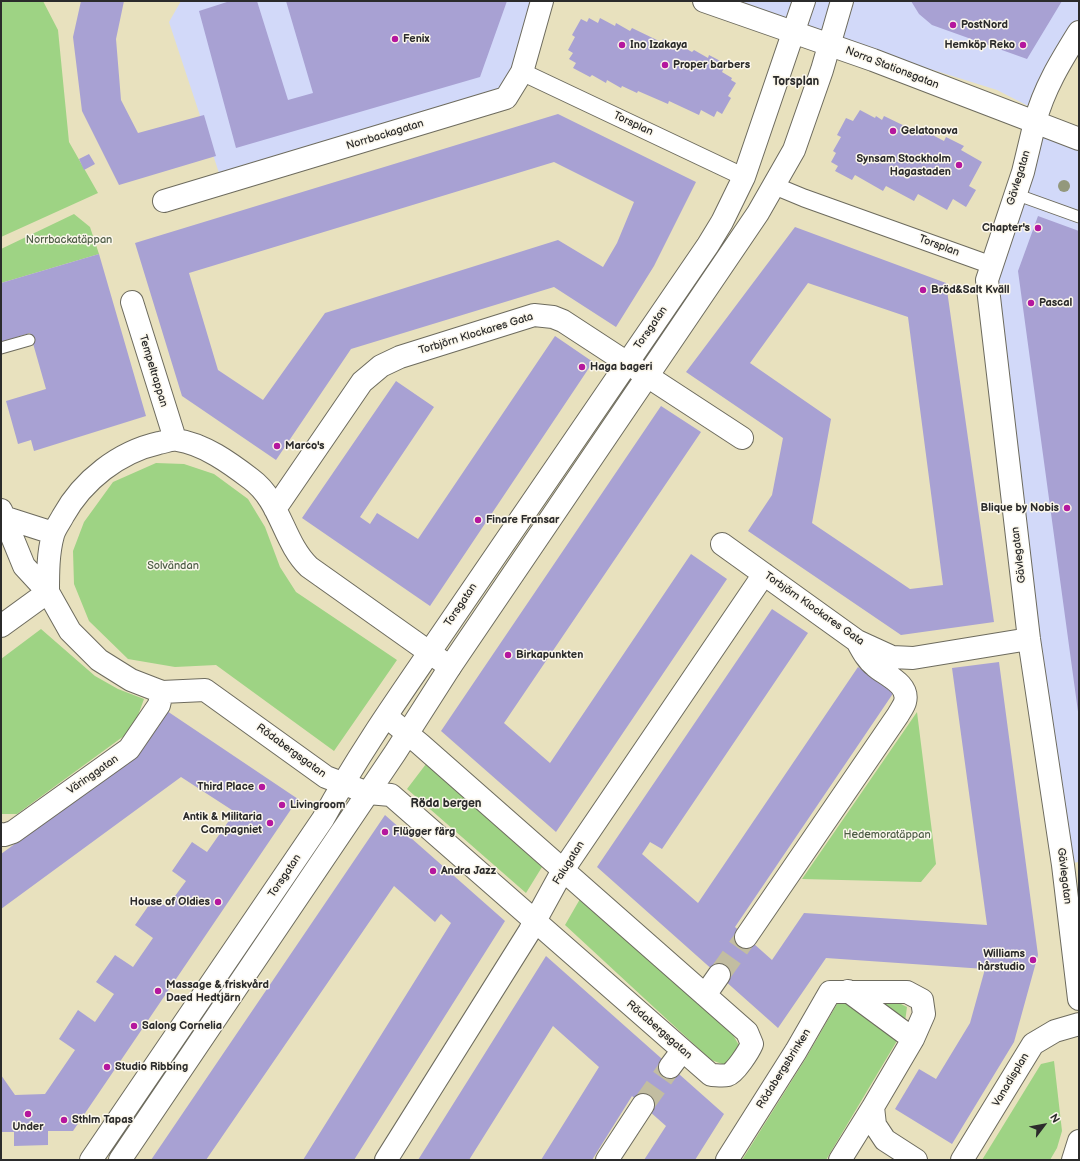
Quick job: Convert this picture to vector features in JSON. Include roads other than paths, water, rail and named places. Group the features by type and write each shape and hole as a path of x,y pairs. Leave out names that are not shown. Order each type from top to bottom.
{"street":[{"name":"Norrbackagatan","path":"164,201 506,98 522,72 542,1"},
{"name":"Norra Stationsgatan","path":"704,1 830,45 1079,139"},
{"name":"Torsgatan","path":"91,1160 323,819 342,784 430,652 708,245 722,222 744,177 804,1"},
{"name":"Torsgatan","path":"120,1160 368,793 450,667 758,214 794,150 809,111 842,1"},
{"name":"Gävlegatan","path":"1079,32 1050,78 1041,99 1023,172 987,280 1029,639 1071,864 1079,999"},
{"name":"Torsplan","path":"522,72 744,177"},
{"name":"Torsplan","path":"775,186 804,198 991,265"},
{"name":"Tempeltrappan","path":"132,302 175,440"},
{"name":"Torbjörn Klockares Gata","path":"275,509 362,382 371,373 390,360 534,315 553,317 563,321 742,438"},
{"path":"48,592 48,565 53,533 72,500 97,473 131,452 152,444 175,440 192,443 209,451 253,480 267,494 300,558 309,567 450,667"},
{"path":"2,514 53,533"},
{"path":"2,514 24,566 48,592 70,632 99,660 131,680 162,692"},
{"name":"Torbjörn Klockares Gata","path":"722,544 857,641 892,657 913,658 1029,639"},
{"name":"Falugatan","path":"386,1160 535,921 563,870 764,574"},
{"path":"1,626 48,592"},
{"path":"746,937 906,701 904,692 899,683 874,666 857,641"},
{"name":"Rödabergsgatan","path":"162,692 205,690 323,775 342,784 368,793 391,795 535,921 676,1059 711,1075 727,1075 732,1072 750,1050 752,1044 747,1032 387,716"},
{"name":"Väringgatan","path":"1,834 4,835 13,832 129,749 159,705 162,692"},
{"path":"705,995 719,975"},
{"path":"848,991 913,1039"},
{"name":"Rödabergsbrinken","path":"727,1160 796,1051 830,992 907,992 922,1000 924,1014 913,1039 874,1107 840,1160"},
{"name":"Vanadisplan","path":"962,1160 1033,1044 1055,1030 1079,1024"},
{"path":"607,1160 643,1105"},
{"path":"874,1107 875,1125 885,1140 916,1160"},
{"path":"1073,1160 1079,1141"}],"lane":[{"path":"1015,194 1079,217"},
{"path":"1,348 29,340"}],"tunnel":[{"path":"719,975 746,937"},
{"path":"643,1105 670,1067"}],"place":[{"name":"PostNord","path":"953,25"},
{"name":"Fenix","path":"395,39"},
{"name":"Ino Izakaya","path":"622,45"},
{"name":"Hemköp Reko","path":"1023,45"},
{"name":"Proper barbers","path":"665,65"},
{"name":"Gelatonova","path":"893,131"},
{"name":"Synsam Stockholm Hagastaden","path":"959,165"},
{"name":"Chapter's","path":"1038,228"},
{"name":"Bröd&Salt Kväll","path":"923,290"},
{"name":"Pascal","path":"1031,303"},
{"name":"Haga bageri","path":"582,367"},
{"name":"Marco's","path":"277,446"},
{"name":"Blique by Nobis","path":"1067,508"},
{"name":"Finare Fransar","path":"478,520"},
{"name":"Birkapunkten","path":"508,655"},
{"name":"Third Place","path":"262,787"},
{"name":"Livingroom","path":"282,805"},
{"name":"Antik & Militaria Compagniet","path":"270,823"},
{"name":"Flügger färg","path":"385,832"},
{"name":"Andra Jazz","path":"433,871"},
{"name":"House of Oldies","path":"218,902"},
{"name":"Williams hårstudio","path":"1033,960"},
{"name":"Massage & friskvård Daed Hedtjärn","path":"158,991"},
{"name":"Salong Cornelia","path":"134,1026"},
{"name":"Studio Ribbing","path":"107,1067"},
{"name":"Under","path":"28,1114"},
{"name":"Sthlm Tapas","path":"64,1120"}],"district":[{"name":"Torsplan","path":"796,82"},
{"name":"Röda bergen","path":"446,804"}],"park label":[{"name":"Norrbackatäppan","path":"69,240"},
{"name":"Solvändan","path":"173,566"},
{"name":"Hedemoratäppan","path":"887,835"}]}
